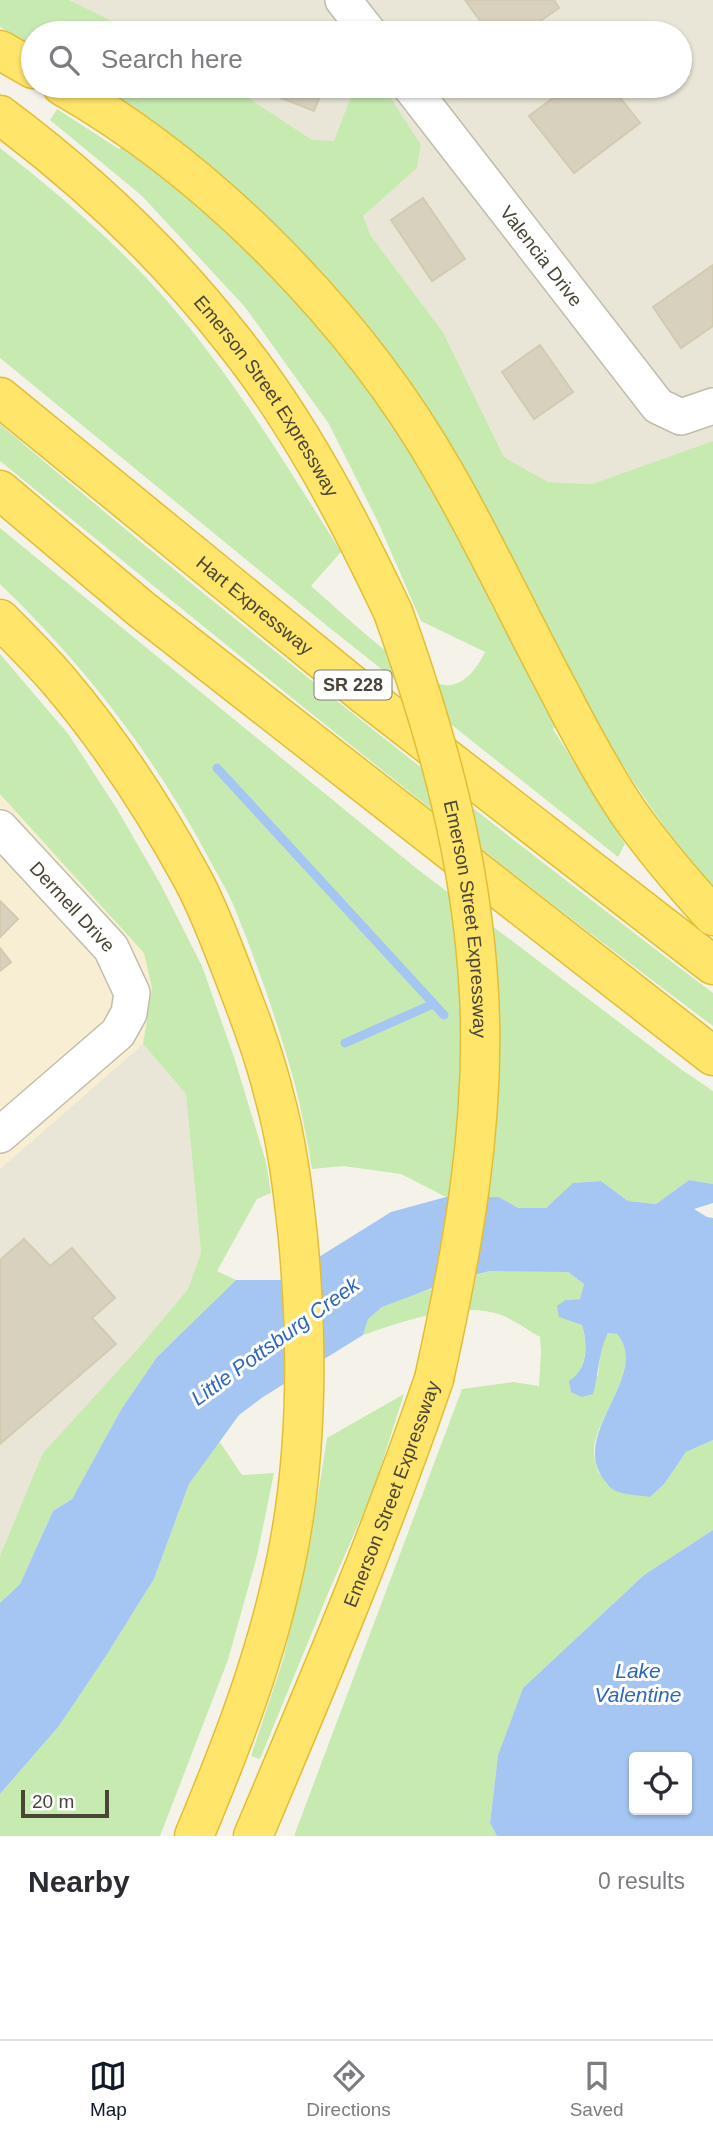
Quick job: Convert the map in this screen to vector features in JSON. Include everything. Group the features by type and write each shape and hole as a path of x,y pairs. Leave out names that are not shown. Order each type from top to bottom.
{"highway":[{"path":"0,50 21,62"},
{"path":"81,98 127,127 223,203 343,326 400,400 444,472 600,767 628,812 669,866 713,916"},
{"name":"Emerson Street Expressway","path":"0,115 110,206 168,265 232,339 305,447 360,545 393,612 428,714 454,814 472,914 479,996 479,1081 471,1183 456,1281 434,1378 368,1557 253,1836"},
{"name":"Hart Expressway","path":"0,397 366,696 713,965"},
{"path":"0,490 152,617 713,1056"},
{"path":"0,619 59,681 113,752 193,880 225,954 260,1049 274,1094 294,1202 305,1365 302,1444 296,1502 276,1605 236,1736 194,1836"}],"street":[{"path":"343,0 360,21"},
{"name":"Valencia Drive","path":"419,98 658,406 697,412"},
{"name":"Dermell Drive","path":"0,828 111,948 132,993 129,1013 118,1033 0,1135"}],"shaded area":[{"path":"69,0 713,0 713,441 593,484 548,482 504,457 443,332 371,236 362,215 417,168 421,146 391,98 692,98 692,21 112,21"},
{"path":"248,98 350,98 334,142 312,141"},
{"path":"0,794 144,953 152,988 143,1044 0,1169"},
{"path":"143,1044 186,1094 201,1254 188,1289 137,1350 0,1556 0,1169"}],"green space":[{"path":"0,0 69,0 112,21 21,21 21,40 0,27"},
{"path":"113,98 248,98 312,140 334,141 350,98 391,98 421,145 417,168 363,216 371,236 443,332 504,457 548,482 592,484 713,441 713,886 667,830 626,770 589,708 450,450 396,362 357,311 291,240 245,197"},
{"path":"57,109 119,149 127,142 318,313 414,443 560,724 553,729 625,844 618,857 326,625 0,358 0,148 71,206 138,269 223,371 264,430 341,552 311,586 358,628 420,675 451,685 467,677 479,663 485,652 421,621 378,522 329,424 245,307 141,195 50,120"},
{"path":"0,424 175,570 353,713 713,993 713,1026 443,818 0,461"},
{"path":"0,528 416,868 713,1091 713,1184 689,1180 656,1204 628,1201 601,1181 574,1183 546,1208 518,1208 499,1197 446,1197 401,1174 343,1166 312,1169 298,1095 282,1041 260,974 229,896 187,819 115,712 60,646 0,584"},
{"path":"0,654 69,735 117,809 161,885 202,966 234,1057 266,1162 271,1193 257,1199 217,1271 236,1280 157,1357 122,1408 72,1499 53,1511 20,1584 0,1603 0,1556 43,1453 137,1350 188,1289 201,1253 186,1094 143,1044 152,988 144,953 0,794"},
{"path":"490,1271 568,1272 584,1284 580,1299 565,1300 559,1316 582,1325 585,1351 577,1376 598,1376 601,1345 608,1333 617,1334 624,1347 622,1376 596,1437 594,1451 598,1473 665,1483 686,1452 713,1440 713,1530 644,1575 523,1688 498,1755 490,1823 497,1836 294,1836 462,1389 513,1382 539,1386 540,1337 501,1315 485,1311 450,1311 413,1319 363,1335 368,1318 382,1307 412,1295"},
{"path":"404,1394 373,1491 260,1759 251,1756 283,1660 311,1539 327,1438"},
{"path":"219,1441 242,1475 274,1473 257,1556 228,1660 160,1836 0,1836 0,1794 59,1726 154,1579 189,1484"}],"water":[{"name":"Little Pottsburg Creek","path":"689,1180 713,1184 713,1203 694,1209 713,1218 713,1440 686,1452 665,1483 650,1497 625,1494 612,1489 596,1463 596,1445 601,1425 619,1387 625,1368 625,1350 617,1334 608,1333 602,1348 593,1394 582,1397 571,1392 569,1381 580,1370 586,1348 582,1325 559,1317 557,1306 565,1300 580,1299 584,1284 568,1272 490,1271 448,1282 382,1307 368,1319 363,1335 263,1397 239,1415 189,1484 154,1579 106,1656 59,1726 0,1794 0,1603 20,1584 53,1511 72,1499 122,1408 157,1357 236,1280 282,1280 391,1212 446,1197 499,1197 518,1208 546,1208 573,1183 601,1181 628,1201 656,1204"},
{"name":"Lake Valentine","path":"713,1530 713,1836 497,1836 490,1823 498,1755 523,1688 644,1575"}],"building":[{"path":"465,0 554,0 559,8 540,21 480,21"},
{"path":"281,98 319,98 314,111"},
{"path":"553,98 620,98 640,123 574,173 529,116"},
{"path":"423,198 465,259 432,281 391,220"},
{"path":"713,265 713,326 681,348 653,307"},
{"path":"540,345 573,392 534,419 502,372"},
{"path":"0,901 18,919 0,937"},
{"path":"0,948 11,962 0,971"},
{"path":"24,1239 50,1266 72,1248 115,1298 92,1318 116,1344 0,1444 0,1260"}],"waterway":[{"path":"217,768 444,1015"},
{"path":"345,1043 433,1004"}]}
